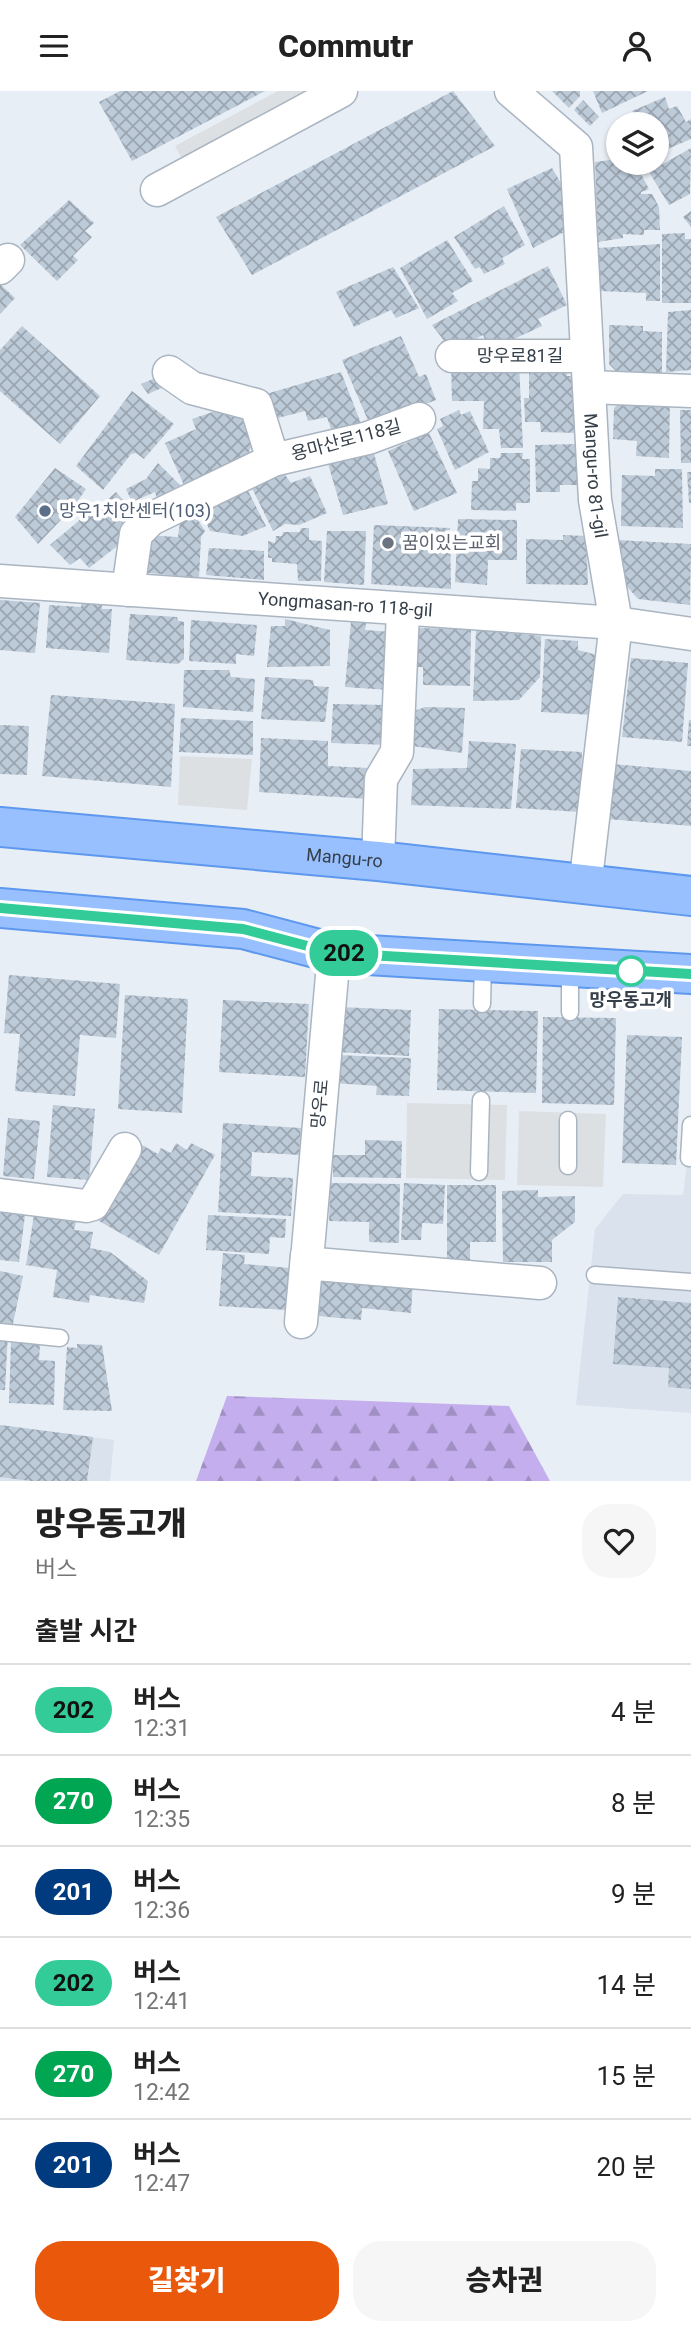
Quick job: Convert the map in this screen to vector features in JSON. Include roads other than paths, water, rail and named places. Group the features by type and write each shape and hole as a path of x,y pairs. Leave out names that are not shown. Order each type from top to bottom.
{"main road":[{"name":"Mangu-ro","path":"0,827 377,861 585,887 691,896"},
{"path":"1,914 243,929 334,953 691,974"}],"street":[{"path":"157,190 341,91"},
{"name":"Mangu-ro 81-gil","path":"512,91 576,147 595,500 616,623 585,887"},
{"name":"망우로81길","path":"452,356 587,356"},
{"name":"용마산로118길","path":"169,372 192,389 256,405 273,460"},
{"path":"589,387 691,391"},
{"name":"용마산로118길","path":"128,590 136,534 151,519 273,460 368,438 419,419"},
{"name":"Yongmasan-ro 118-gil","path":"0,581 403,611 616,623 691,634"},
{"path":"377,861 381,779 397,752 403,611"},
{"name":"망우로","path":"301,1322 334,953"},
{"path":"0,1195 86,1206 93,1203 125,1149"},
{"path":"307,1255 307,1260 316,1265 540,1283"}],"lane":[{"path":"482,1004 483,962"},
{"path":"570,968 570,1012"},
{"path":"479,1173 481,1100"},
{"path":"568,1120 568,1166"},
{"path":"688,1159 691,1125"},
{"path":"595,1275 691,1282"},
{"path":"0,1332 60,1338"}],"place":[{"name":"망우1치안센터(103)","path":"45,511"},
{"name":"꿈이있는교회","path":"388,543"},
{"name":"망우동고개","path":"631,971"}]}
